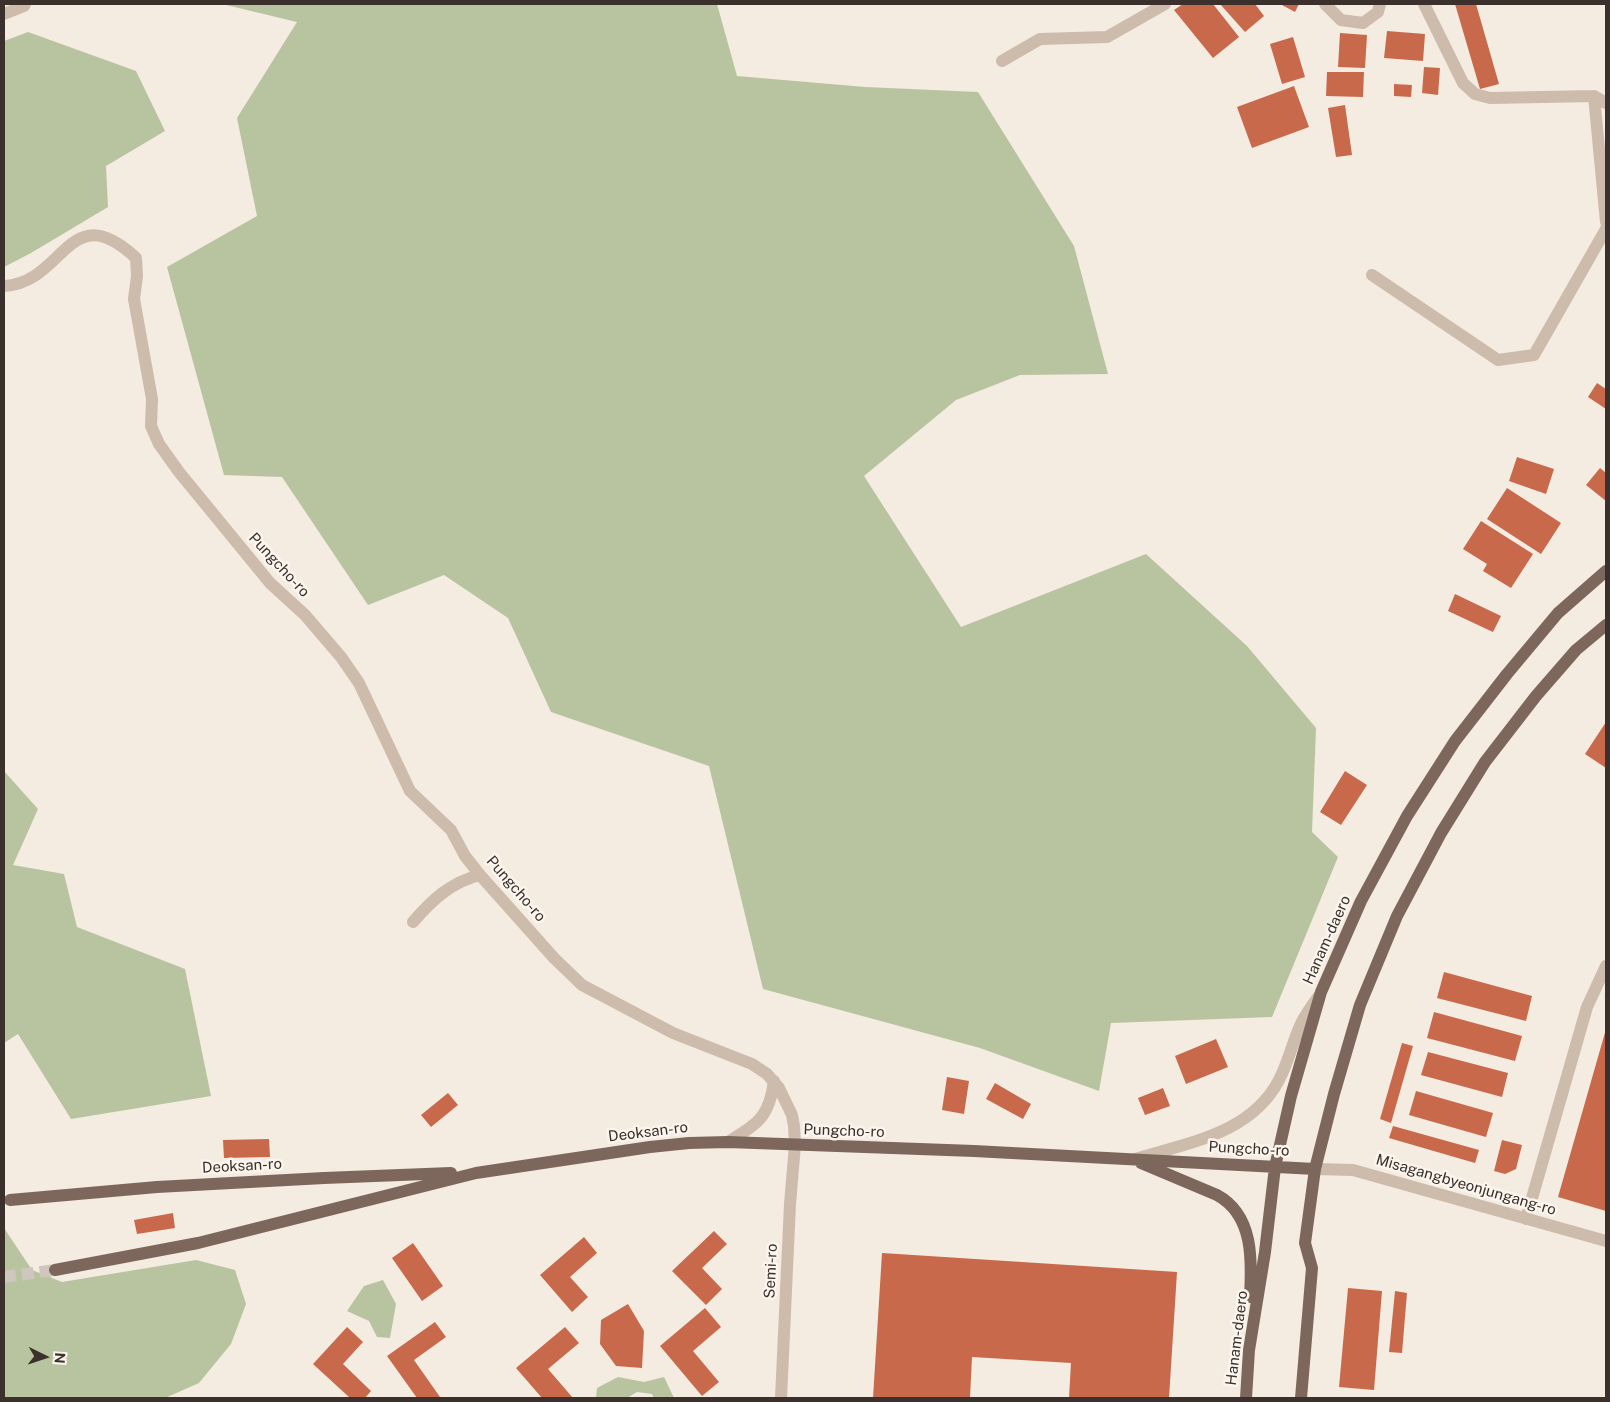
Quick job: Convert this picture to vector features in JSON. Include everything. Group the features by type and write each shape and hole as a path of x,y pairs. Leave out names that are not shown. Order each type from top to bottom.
{"main road":[{"name":"Hanam-daero","path":"1246,1398 1248,1350 1265,1252 1275,1167 1291,1096 1321,992 1361,901 1407,816 1455,741 1558,613 1606,571"},
{"path":"1301,1398 1312,1268 1305,1243 1315,1169 1334,1094 1360,1005 1397,916 1441,833 1485,762 1536,696 1576,650 1606,625"},
{"name":"Deoksan-ro","path":"55,1270 198,1243 476,1173 689,1143 728,1142 794,1145"},
{"name":"Pungcho-ro","path":"794,1145 974,1151 1315,1169"},
{"path":"1134,1160 1226,1200 1237,1212 1249,1238 1251,1251 1248,1350"},
{"name":"Deoksan-ro","path":"10,1200 209,1184 476,1173"}],"street":[{"path":"4,14 25,4"},
{"path":"1002,61 1040,39 1107,37 1165,4"},
{"path":"1325,4 1340,20 1363,23 1378,12 1380,4"},
{"path":"1424,4 1463,83 1475,94 1490,98 1594,96 1606,103"},
{"path":"1594,96 1606,222"},
{"path":"1372,275 1498,360 1534,355 1606,228"},
{"name":"Pungcho-ro","path":"4,286 15,286 30,279 46,268 61,252 77,240 91,234 107,237 126,248 136,258 137,276 134,299 152,399 151,426 159,444 178,472 270,583 305,615 341,657 359,683 410,790 451,830 465,856 480,875 554,958 582,985 673,1033 752,1064 774,1081 788,1104 792,1115 794,1145"},
{"path":"413,922 425,908 449,887 480,875"},
{"path":"1526,1219 1587,1007 1606,966"},
{"path":"1134,1160 1218,1134 1250,1116 1267,1098 1278,1082 1289,1059 1300,1025 1321,992"},
{"path":"728,1142 751,1128 760,1119 770,1104 774,1081"},
{"name":"Semi-ro","path":"781,1398 794,1145"},
{"name":"Misagangbyeonjungang-ro","path":"1315,1169 1353,1170 1606,1241"}],"green space":[{"path":"222,4 717,4 737,76 865,87 978,92 1074,246 1108,374 1020,375 956,400 864,476 961,627 1146,554 1247,646 1316,728 1312,832 1338,857 1272,1017 1111,1023 1099,1091 980,1048 763,989 709,766 551,712 508,618 444,575 368,605 282,477 224,475 167,267 257,216 237,118 297,22"},
{"path":"28,32 136,71 165,131 106,166 108,207 4,267 4,41"},
{"path":"4,771 38,809 13,865 64,874 77,927 185,969 211,1096 71,1119 18,1034 4,1043"},
{"path":"4,1228 32,1270 62,1282 196,1260 235,1270 246,1304 231,1344 199,1383 165,1398 4,1398"},
{"path":"383,1280 396,1304 390,1338 377,1337 369,1321 347,1311 364,1286"},
{"path":"618,1377 644,1382 664,1377 674,1398 654,1398 652,1394 637,1392 627,1398 596,1397 597,1388"}],"building":[{"path":"1183,4 1213,4 1239,37 1213,58 1174,10"},
{"path":"1220,4 1255,4 1264,16 1245,32"},
{"path":"1280,4 1299,4 1295,12"},
{"path":"1455,4 1476,4 1499,84 1480,89"},
{"path":"1387,31 1425,34 1423,61 1384,58"},
{"path":"1340,33 1367,35 1365,68 1338,67"},
{"path":"1293,37 1305,77 1282,84 1270,44"},
{"path":"1424,67 1440,68 1438,95 1422,93"},
{"path":"1327,72 1364,72 1363,97 1326,96"},
{"path":"1394,84 1412,85 1411,97 1394,96"},
{"path":"1294,86 1309,127 1252,148 1237,107"},
{"path":"1345,105 1352,155 1336,157 1328,108"},
{"path":"1597,383 1606,389 1606,409 1588,397"},
{"path":"1517,457 1554,469 1546,494 1509,481"},
{"path":"1600,468 1606,473 1606,501 1586,485"},
{"path":"1507,488 1561,523 1541,554 1487,519"},
{"path":"1481,521 1533,554 1511,588 1483,571 1487,564 1463,549"},
{"path":"1455,594 1501,616 1493,632 1448,611"},
{"path":"1606,722 1606,768 1585,754"},
{"path":"1345,771 1367,785 1341,825 1320,812"},
{"path":"1444,972 1532,996 1526,1021 1437,998"},
{"path":"1434,1012 1522,1036 1515,1061 1427,1038"},
{"path":"1606,1029 1606,1211 1558,1197"},
{"path":"1216,1039 1228,1067 1186,1084 1175,1056"},
{"path":"1402,1043 1413,1046 1391,1123 1380,1119"},
{"path":"1428,1052 1508,1073 1502,1097 1421,1075"},
{"path":"947,1077 969,1081 964,1114 942,1110"},
{"path":"995,1083 1031,1104 1023,1119 986,1099"},
{"path":"1163,1088 1170,1106 1145,1115 1138,1098"},
{"path":"1416,1091 1493,1113 1486,1137 1409,1115"},
{"path":"448,1093 458,1105 431,1127 421,1115"},
{"path":"1393,1126 1479,1150 1475,1163 1389,1138"},
{"path":"269,1139 270,1157 224,1158 223,1140"},
{"path":"1502,1140 1522,1145 1516,1169 1505,1174 1494,1171"},
{"path":"173,1213 175,1228 137,1234 134,1220"},
{"path":"714,1231 727,1244 702,1268 722,1289 706,1305 672,1271"},
{"path":"584,1237 597,1253 570,1277 588,1297 572,1312 540,1275"},
{"path":"413,1243 443,1286 422,1301 392,1258"},
{"path":"882,1253 1177,1272 1169,1398 1069,1398 1071,1363 972,1357 970,1398 873,1398"},
{"path":"1348,1288 1382,1291 1374,1390 1339,1387"},
{"path":"1395,1291 1407,1293 1402,1353 1389,1352"},
{"path":"628,1304 644,1331 642,1368 616,1366 600,1344 601,1320"},
{"path":"705,1308 721,1327 693,1351 719,1382 702,1396 660,1346"},
{"path":"435,1322 446,1337 414,1360 440,1397 417,1398 387,1356"},
{"path":"347,1327 363,1342 343,1364 371,1391 365,1398 350,1398 313,1364"},
{"path":"565,1327 579,1343 548,1369 573,1398 542,1398 516,1368"}],"tunnel":[{"path":"4,1277 55,1270"}]}
